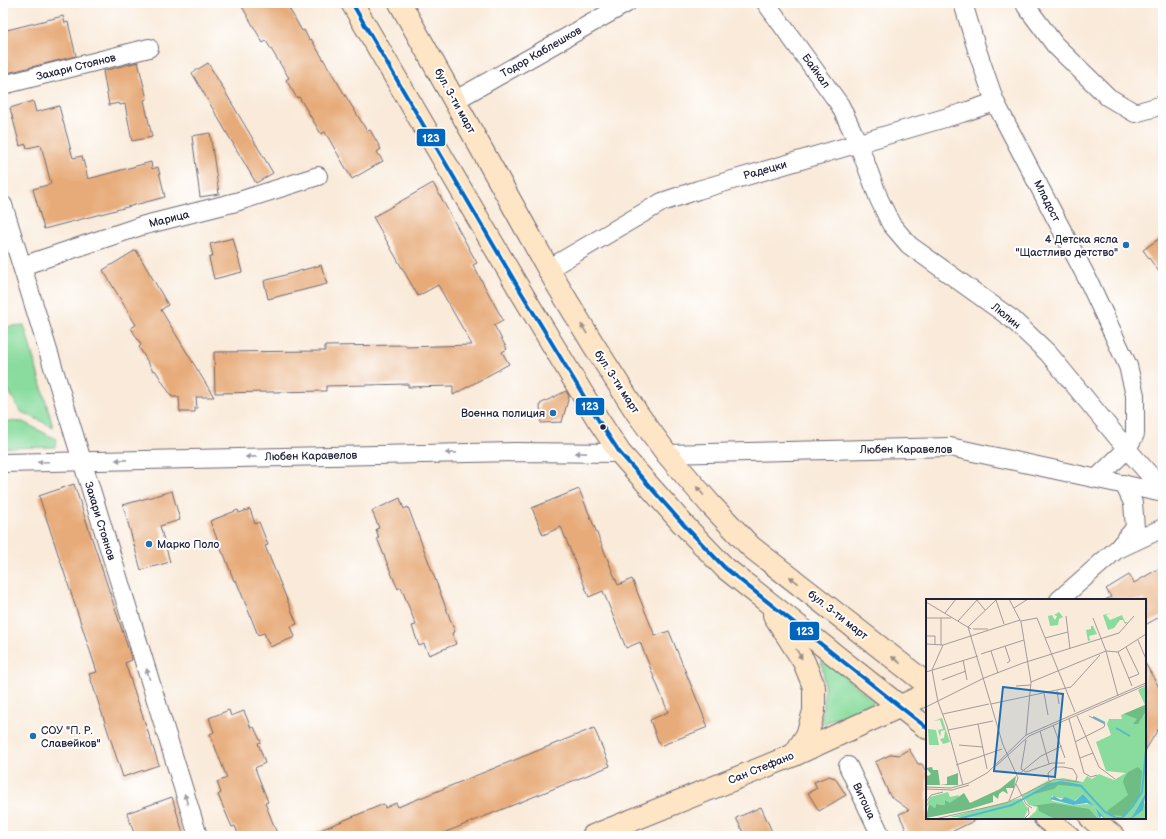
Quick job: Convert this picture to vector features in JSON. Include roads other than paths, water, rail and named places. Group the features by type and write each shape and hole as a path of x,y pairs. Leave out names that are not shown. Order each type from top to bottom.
{"main road":[{"path":"352,3 518,287 597,418 620,453 682,523 725,568 926,727"},
{"name":"бул. 3-ти март","path":"400,3 548,269 637,413 668,454 710,504 752,547 926,683"},
{"path":"762,598 804,662 814,687 814,711 807,735 794,755"},
{"name":"Сан Стефано","path":"593,836 794,755 926,694"},
{"path":"1046,819 1068,836"},
{"path":"1092,819 1113,836"}],"street":[{"name":"Тодор Каблешков","path":"454,101 627,3"},
{"name":"Байкал","path":"766,3 840,105 858,143"},
{"name":"Младост","path":"963,3 995,102 1089,282 1128,366 1135,395 1135,434 1127,449 1096,478"},
{"path":"1026,3 1026,6 1055,45 1108,97 1135,113 1163,105"},
{"name":"Захари Стоянов","path":"3,86 149,48"},
{"name":"Радецки","path":"548,269 662,202 995,102"},
{"name":"Люлин","path":"858,143 879,199 891,224 909,245 1012,319 1048,353 1163,491"},
{"name":"Марица","path":"22,266 141,226 236,202 318,176"},
{"name":"Захари Стоянов","path":"3,205 198,836"},
{"name":"Любен Каравелов","path":"668,454 950,446 1124,484 1163,491"},
{"name":"Любен Каравелов","path":"3,463 82,460 515,452 620,453"},
{"path":"1060,599 1116,550 1135,528 1133,503 1124,484"},
{"path":"1116,550 1163,528"},
{"name":"Витоша","path":"848,766 881,836"}],"place":[{"name":"4 Детска ясла \"Щастливо детство\"","path":"1126,245"},
{"name":"Военна полиция","path":"553,413"},
{"name":"Марко Поло","path":"149,544"},
{"name":"СОУ \"П. Р. Славейков\"","path":"33,736"}]}
